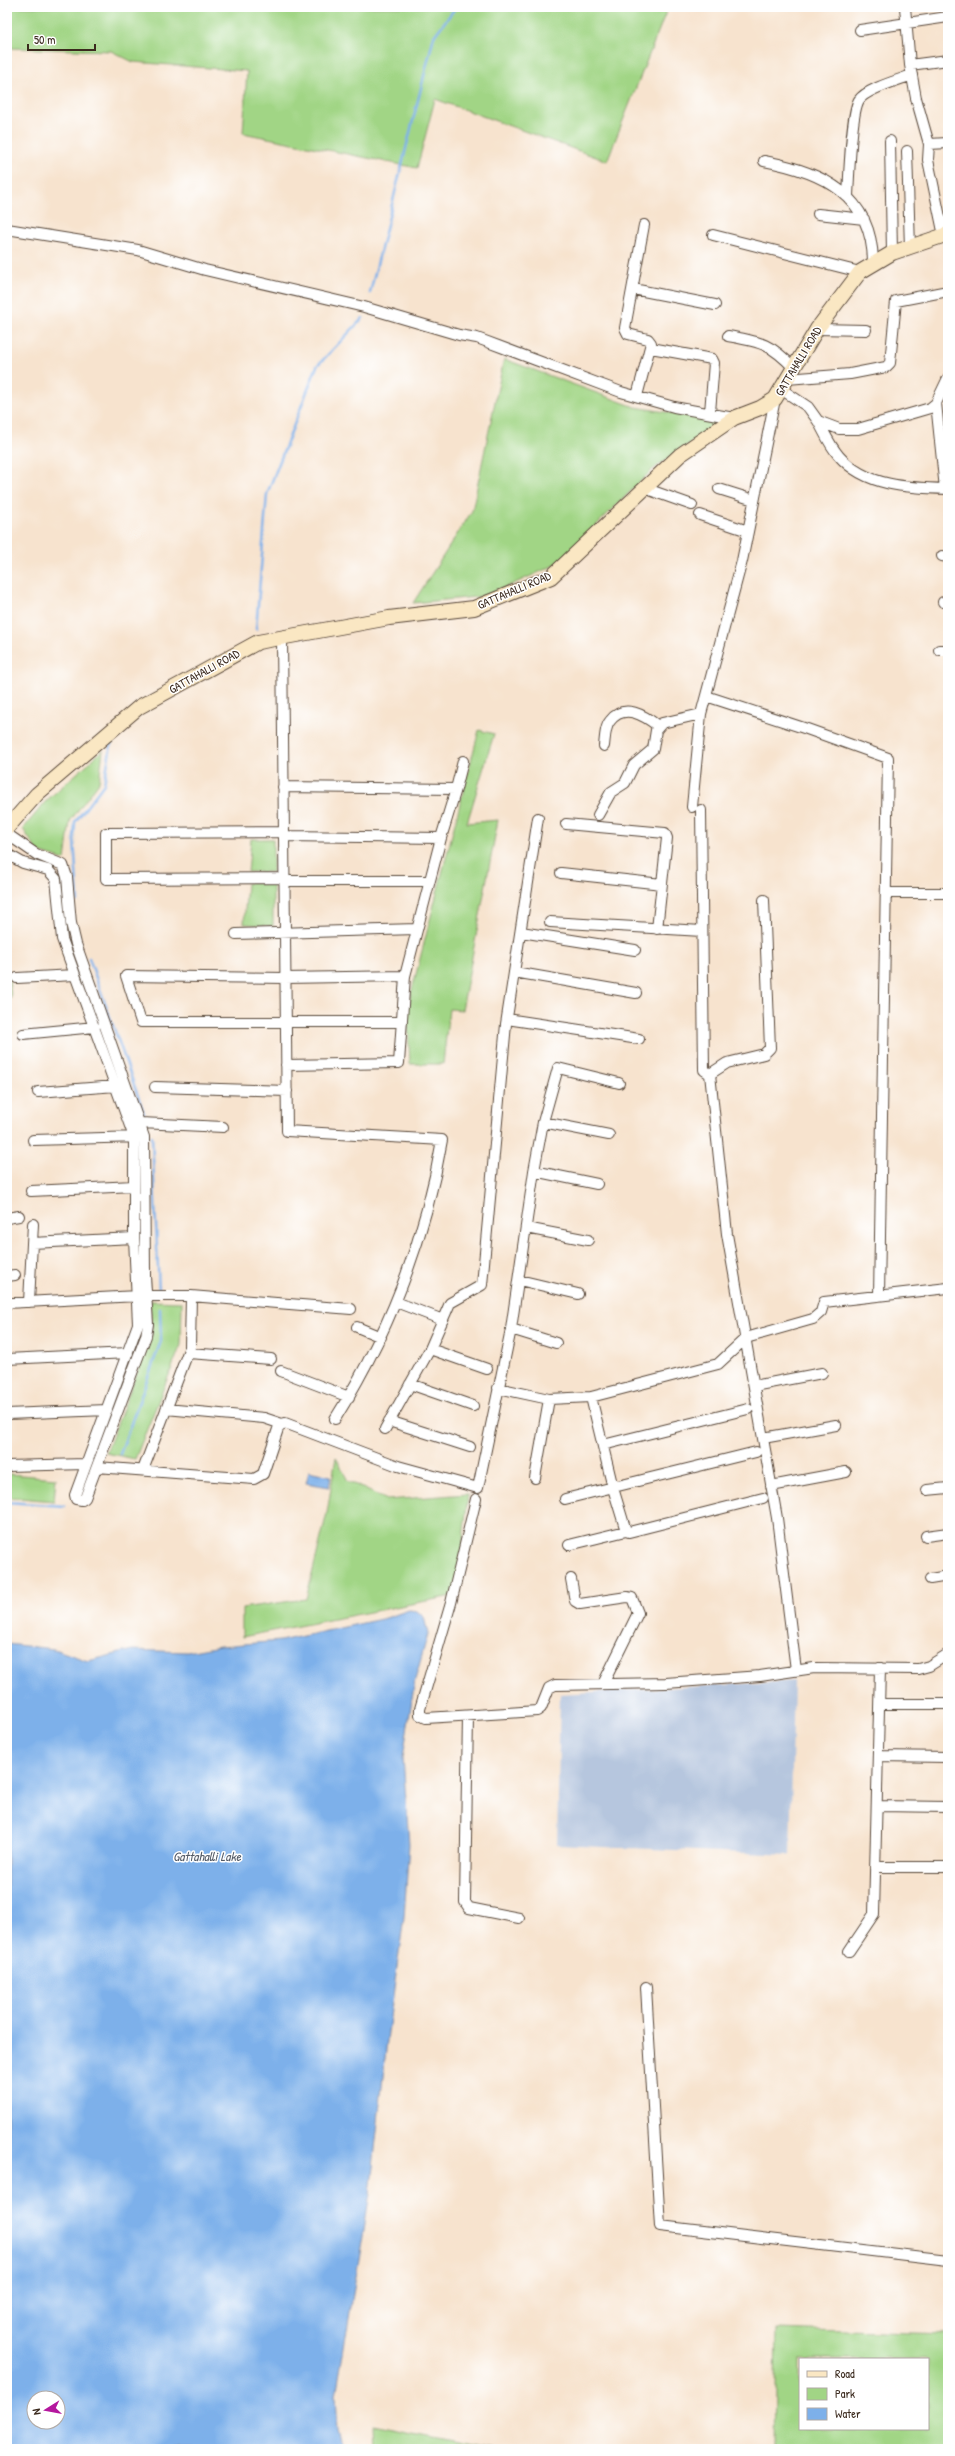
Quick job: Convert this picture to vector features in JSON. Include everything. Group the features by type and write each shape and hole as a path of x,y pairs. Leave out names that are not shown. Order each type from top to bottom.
{"main road":[{"name":"GATTAHALLI ROAD","path":"7,828 37,794 139,707 258,642 389,618 474,608 551,577 680,454 784,384 817,329 860,272 874,262 892,253 946,235"}],"street":[{"path":"906,7 906,23 911,70 929,144 928,160 946,235"},
{"path":"860,30 948,17"},
{"path":"848,196 853,124 859,100 868,93 911,70 948,60"},
{"path":"890,141 892,253"},
{"path":"929,144 948,143"},
{"path":"907,151 910,248"},
{"path":"764,161 832,183 848,196 864,219 873,246 874,262"},
{"path":"818,214 864,219"},
{"path":"638,396 651,348 648,339 628,334 625,328 644,225"},
{"path":"7,229 138,250 205,270 364,307 459,335 477,338 638,396 674,406 734,418"},
{"path":"713,235 860,272"},
{"path":"632,289 715,305"},
{"path":"784,384 886,367 890,363 896,301 948,291"},
{"path":"817,329 866,330"},
{"path":"728,336 752,340 773,348 784,384 808,407 838,455 855,470 877,482 912,487 947,489 936,404"},
{"path":"651,348 712,358 714,363 710,412"},
{"path":"818,421 839,429 858,429 930,408 936,404 948,378"},
{"path":"710,1074 704,1070 702,931 696,808 701,714 784,384"},
{"path":"644,488 692,505"},
{"path":"719,489 754,500"},
{"path":"700,515 748,531"},
{"path":"282,638 287,1131 442,1140 424,1225 396,1302 381,1337 335,1419"},
{"path":"706,696 807,729 888,758 879,1296"},
{"path":"604,746 607,727 610,721 617,716 635,712 643,714 658,726"},
{"path":"598,815 611,792 625,783 634,765 653,749 658,726 662,723 701,714"},
{"path":"286,1065 399,1063 405,976 429,881 463,761"},
{"path":"283,787 456,789"},
{"path":"470,1447 387,1425 430,1349 450,1303 482,1285 507,1019 538,818"},
{"path":"566,824 665,833 667,838 657,929"},
{"path":"429,881 106,879 106,833 284,834 441,838"},
{"path":"7,834 36,854 58,862 65,871 71,923 76,944 141,1123 139,1137 134,1186 134,1238 142,1296 148,1324 146,1336 85,1498 79,1501 75,1495 138,1324 142,1296 139,1137 116,1086 62,939 56,879 48,870 23,862 7,854"},
{"path":"561,873 662,884"},
{"path":"886,893 948,893"},
{"path":"710,1074 727,1063 764,1054 770,1048 764,900"},
{"path":"550,922 702,931"},
{"path":"236,934 417,929"},
{"path":"521,932 635,950"},
{"path":"514,972 636,993"},
{"path":"17,978 75,975"},
{"path":"402,1022 141,1022 126,976 285,978 405,976"},
{"path":"507,1019 639,1039"},
{"path":"23,1034 95,1027"},
{"path":"166,1409 264,1418 398,1466 478,1488 511,1329 534,1171 544,1122 558,1068 619,1083"},
{"path":"710,1074 727,1234 771,1486 796,1670"},
{"path":"38,1092 116,1086"},
{"path":"155,1087 287,1091"},
{"path":"544,1122 609,1135"},
{"path":"141,1123 223,1126"},
{"path":"33,1140 139,1137"},
{"path":"534,1171 597,1184"},
{"path":"31,1191 134,1186"},
{"path":"7,1218 19,1216"},
{"path":"29,1302 32,1224"},
{"path":"526,1228 588,1240"},
{"path":"32,1243 134,1238"},
{"path":"519,1280 578,1294"},
{"path":"498,1388 549,1399 591,1397 718,1364 746,1338 813,1319 822,1312 824,1302 948,1288"},
{"path":"7,1303 142,1296 191,1296 351,1309"},
{"path":"143,1470 188,1352 191,1296"},
{"path":"396,1302 443,1320"},
{"path":"357,1327 381,1337"},
{"path":"511,1329 556,1343"},
{"path":"430,1349 487,1369"},
{"path":"188,1352 271,1359"},
{"path":"7,1359 128,1353"},
{"path":"281,1371 349,1396"},
{"path":"754,1386 822,1373"},
{"path":"410,1384 473,1406"},
{"path":"591,1397 613,1488 626,1531"},
{"path":"535,1478 549,1399"},
{"path":"603,1445 748,1409"},
{"path":"7,1414 107,1410"},
{"path":"97,1467 254,1479 259,1478 264,1474 279,1426 282,1424"},
{"path":"763,1438 836,1425"},
{"path":"565,1499 756,1452"},
{"path":"7,1466 86,1464"},
{"path":"771,1486 846,1472"},
{"path":"927,1490 948,1488"},
{"path":"569,1545 626,1531 629,1532 763,1498"},
{"path":"476,1499 451,1603 420,1709 420,1715 426,1718 531,1712 541,1708 546,1692 555,1685 666,1683 760,1676 796,1670 880,1668 918,1669 928,1666 948,1654"},
{"path":"926,1536 948,1533"},
{"path":"930,1579 948,1576"},
{"path":"571,1579 575,1601 580,1604 627,1597 632,1598 638,1609 638,1613 603,1684"},
{"path":"849,1951 874,1914 877,1867 880,1668"},
{"path":"880,1704 948,1704"},
{"path":"468,1716 465,1902 469,1908 518,1918"},
{"path":"879,1756 948,1757"},
{"path":"878,1806 948,1807"},
{"path":"877,1867 948,1867"},
{"path":"646,1987 660,2226 948,2260"}],"shaded area":[{"path":"794,1681 790,1855 557,1845 560,1694"}],"green space":[{"path":"7,7 668,7 607,161 435,99 417,168 243,133 247,71 133,62 111,51 7,48"},
{"path":"504,359 635,407 721,421 652,470 557,564 487,596 413,603 472,511"},
{"path":"479,730 494,734 467,823 498,820 462,1010 449,1009 443,1064 410,1064 407,1009"},
{"path":"103,750 99,782 70,821 65,860 38,852 23,829 46,801"},
{"path":"251,839 273,839 273,872 248,872"},
{"path":"247,883 273,883 273,926 244,924"},
{"path":"7,964 11,997 7,999"},
{"path":"150,1301 182,1302 181,1345 135,1459 106,1453 152,1334"},
{"path":"336,1457 348,1481 387,1500 468,1494 457,1595 242,1637 242,1608 306,1599 327,1513"},
{"path":"9,1474 56,1478 54,1501 7,1497"},
{"path":"776,2329 948,2334 948,2449 774,2449"},
{"path":"373,2425 494,2449 374,2449"}],"water":[{"path":"309,1471 331,1476 329,1487 306,1483"},
{"name":"Gattahalli Lake","path":"409,1610 417,1611 424,1617 428,1634 415,1680 403,1757 409,1844 404,1917 388,2032 370,2194 336,2395 338,2431 342,2449 7,2449 7,1644 54,1649 88,1661 132,1650 187,1652 220,1646 280,1641 386,1618"}],"waterway":[{"path":"370,293 434,36 456,7"},
{"path":"256,629 267,494 317,366 363,318"},
{"path":"78,901 74,840 75,822 104,784 112,739"},
{"path":"89,958 144,1113"},
{"path":"152,1136 159,1290"},
{"path":"120,1454 161,1341 160,1309"},
{"path":"7,1502 64,1506"}]}
